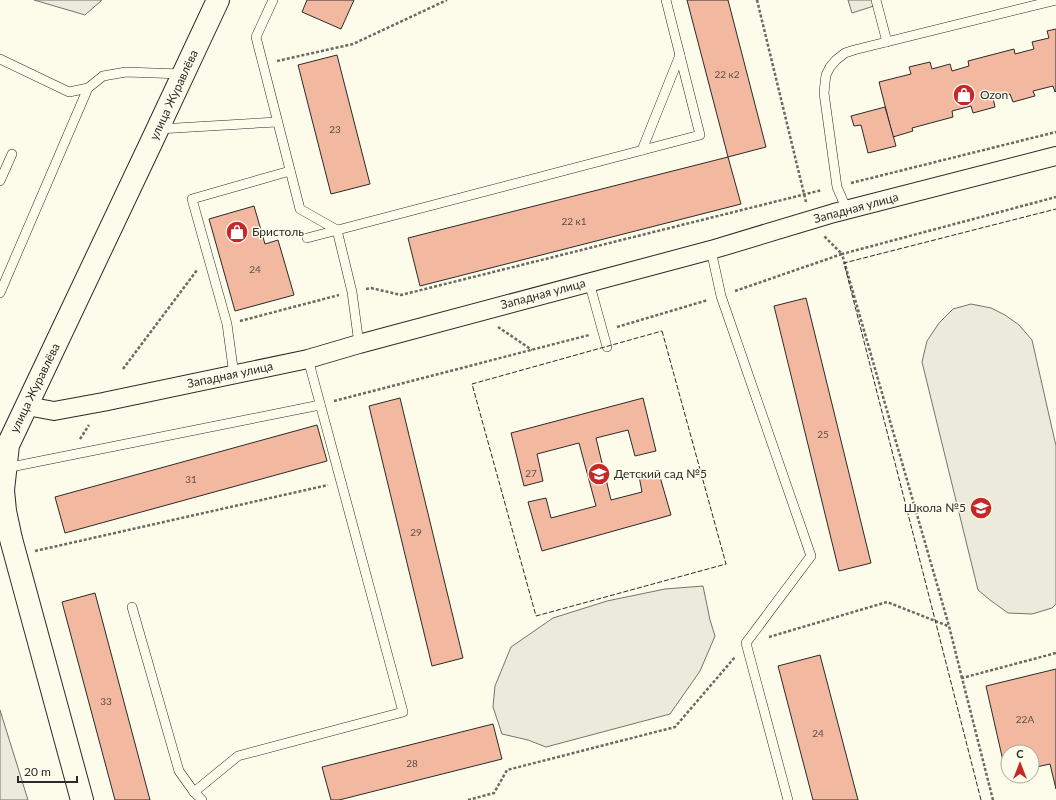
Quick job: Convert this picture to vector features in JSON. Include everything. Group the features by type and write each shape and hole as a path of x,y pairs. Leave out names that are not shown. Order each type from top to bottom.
{"street":[{"name":"улица Журавлёва","path":"82,800 11,539 5,511 3,490 8,445 158,130 218,0"},
{"name":"Западная улица","path":"27,406 54,411 308,359 476,312 712,250 847,210 1056,156"}],"lane":[{"path":"274,0 256,37 300,209 337,230 352,292 359,344"},
{"path":"307,238 700,135 666,0"},
{"path":"876,0 887,42"},
{"path":"847,210 836,187 824,93 826,75 836,60 845,53 1056,0"},
{"path":"642,150 680,55"},
{"path":"0,59 69,92 88,88"},
{"path":"0,293 88,88 102,76 126,72 183,74"},
{"path":"158,130 278,122"},
{"path":"0,182 12,154"},
{"path":"234,375 227,324 192,199 290,171"},
{"path":"712,250 721,296 811,556 746,643 788,800"},
{"path":"589,282 607,347"},
{"path":"194,792 238,756 403,712 308,359"},
{"path":"5,468 320,405"},
{"path":"132,607 178,771 202,800"}],"path":[{"path":"263,64 352,44 447,0"},
{"path":"757,0 804,194 809,221 842,254 949,626 994,800"},
{"path":"227,324 371,288 401,295 1056,132"},
{"path":"320,405 603,332 721,296 842,254 1056,197"},
{"path":"123,369 208,256"},
{"path":"476,312 532,350"},
{"path":"32,552 342,482"},
{"path":"468,800 494,793 507,770 675,727 746,643 887,602 949,626"},
{"path":"962,678 1056,653"}],"shaded area":[{"path":"34,0 102,0 85,15"},
{"path":"848,0 876,0 877,5 852,13"},
{"path":"971,304 991,308 1005,315 1019,325 1032,340 1056,446 1056,604 1052,608 1032,614 1008,613 978,590 922,362 927,341 939,323 953,309"},
{"path":"703,586 715,636 700,671 670,714 546,747 528,740 502,734 493,707 495,686 511,647 553,618 607,601 665,589"},
{"path":"0,710 28,800 0,800"}],"building":[{"path":"307,0 354,0 341,29 302,12"},
{"path":"687,0 728,0 766,147 728,157"},
{"path":"1056,29 1055,92 1053,86 1033,91 1035,96 1013,102 1010,94 993,98 995,107 973,113 971,106 952,111 953,117 912,128 913,131 893,137 879,82 911,74 909,67 930,62 932,69 950,64 952,71 969,66 968,61 1014,49 1015,54 1034,49 1032,42 1049,38 1047,31"},
{"path":"337,55 370,184 331,194 298,65"},
{"path":"885,107 896,146 868,153 861,125 854,126 851,116"},
{"path":"728,157 741,204 420,286 408,238"},
{"path":"254,206 265,244 278,240 294,295 235,311 209,219"},
{"path":"806,298 871,563 839,571 774,306"},
{"path":"400,398 463,658 432,666 369,406"},
{"path":"643,398 656,451 635,456 628,430 596,438 611,500 642,492 639,476 658,470 671,515 542,551 528,502 546,498 551,518 596,506 579,443 537,454 543,481 524,486 511,433"},
{"path":"317,425 327,461 65,533 55,497"},
{"path":"95,593 150,800 115,800 62,602"},
{"path":"820,655 858,800 813,800 778,666"},
{"path":"1056,669 1056,789 1050,764 1040,766 1040,744 1000,744 1000,748 986,686"},
{"path":"493,724 502,759 339,800 331,800 322,767"}],"fence":[{"path":"981,800 844,263 1056,209"},
{"path":"662,331 726,564 536,616 472,384 662,331"}],"place":[{"name":"Ozon","path":"964,95"},
{"name":"Бристоль","path":"237,232"},
{"name":"Детский сад №5","path":"599,474"},
{"name":"Школа №5","path":"981,508"}]}
